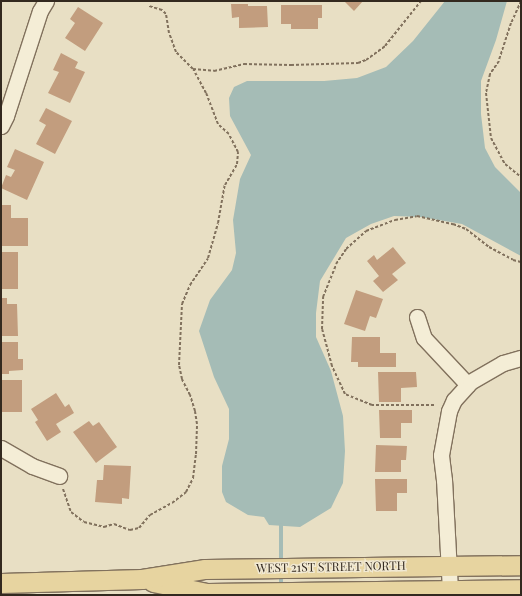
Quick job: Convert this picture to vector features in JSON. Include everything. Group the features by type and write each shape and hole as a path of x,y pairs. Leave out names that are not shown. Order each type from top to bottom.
{"main road":[{"name":"WEST 21ST STREET NORTH","path":"1,583 142,580 205,569 521,565"},
{"name":"WEST 21ST STREET NORTH","path":"142,580 207,593 521,589"}],"street":[{"path":"1,126 6,116 40,11 46,1"},
{"path":"417,317 424,338 468,385"},
{"path":"450,590 444,480 441,455 450,411 454,400 468,385 503,363 521,358"},
{"path":"1,448 32,466 58,476"}],"path":[{"path":"193,68 214,71 244,64 291,65 358,63 366,60 386,46 421,1"},
{"path":"521,1 511,23 499,61 490,74 486,93 491,138 505,164 521,177"},
{"path":"58,476 71,512 84,522 104,526 114,524 130,530 138,528 150,514 172,503 186,492 193,478 196,454 197,424 190,395 182,379 178,365 182,304 190,285 208,258 218,223 225,185 237,164 238,158 235,144 218,124 206,93 193,68 176,52 168,33 166,14 162,10 149,6"},
{"path":"434,405 372,405 345,394 332,366 322,329 323,297 336,264 346,249 366,231 396,220 417,216 453,224 466,229 489,247 513,260 521,262"}],"water":[{"path":"445,1 507,1 496,40 481,81 481,114 485,148 495,167 521,193 521,256 462,224 421,217 394,216 371,224 346,238 320,281 316,313 316,337 331,371 343,416 345,451 343,483 331,508 300,527 269,525 264,517 248,515 226,502 222,492 222,466 229,439 229,409 214,377 199,331 210,300 232,270 236,253 233,220 240,179 251,155 230,116 229,98 234,87 247,81 324,81 357,78 386,67 413,41"}],"building":[{"path":"344,1 363,1 354,11"},
{"path":"231,4 267,6 268,27 239,28 239,17 232,18"},
{"path":"281,5 322,5 322,18 318,18 318,29 291,29 291,24 281,24"},
{"path":"78,7 103,23 85,51 65,38 75,23 70,19"},
{"path":"61,53 78,62 75,68 85,72 70,103 48,93 59,72 53,70"},
{"path":"46,108 72,121 55,154 36,144 46,125 39,121"},
{"path":"15,149 44,162 27,200 1,188 6,175 11,177 15,170 7,167"},
{"path":"1,205 11,205 11,218 28,218 28,246 2,246"},
{"path":"393,247 406,263 392,274 398,280 383,292 373,281 379,276 367,261 374,255 377,260"},
{"path":"1,252 18,252 18,289 1,289"},
{"path":"356,290 383,299 376,318 370,316 365,331 344,324"},
{"path":"1,298 7,298 7,304 17,304 18,336 1,336"},
{"path":"352,337 380,337 380,353 396,353 396,367 358,367 358,362 351,362"},
{"path":"1,342 18,342 18,359 23,359 23,370 9,371 9,374 1,374"},
{"path":"378,372 416,372 417,387 401,388 401,402 379,402"},
{"path":"1,380 22,380 22,412 1,412"},
{"path":"56,393 65,407 69,404 74,413 56,424 61,432 47,441 35,422 38,420 31,409"},
{"path":"379,410 412,410 412,423 401,423 401,438 380,438"},
{"path":"89,421 93,426 99,422 117,447 96,463 73,432"},
{"path":"376,445 407,446 406,460 401,460 401,472 375,472"},
{"path":"104,465 131,466 129,499 122,498 122,504 95,502 97,480 103,480"},
{"path":"375,479 407,479 407,493 397,493 397,511 376,511"}],"waterway":[{"path":"281,526 281,563"},
{"path":"281,573 281,587"}]}
